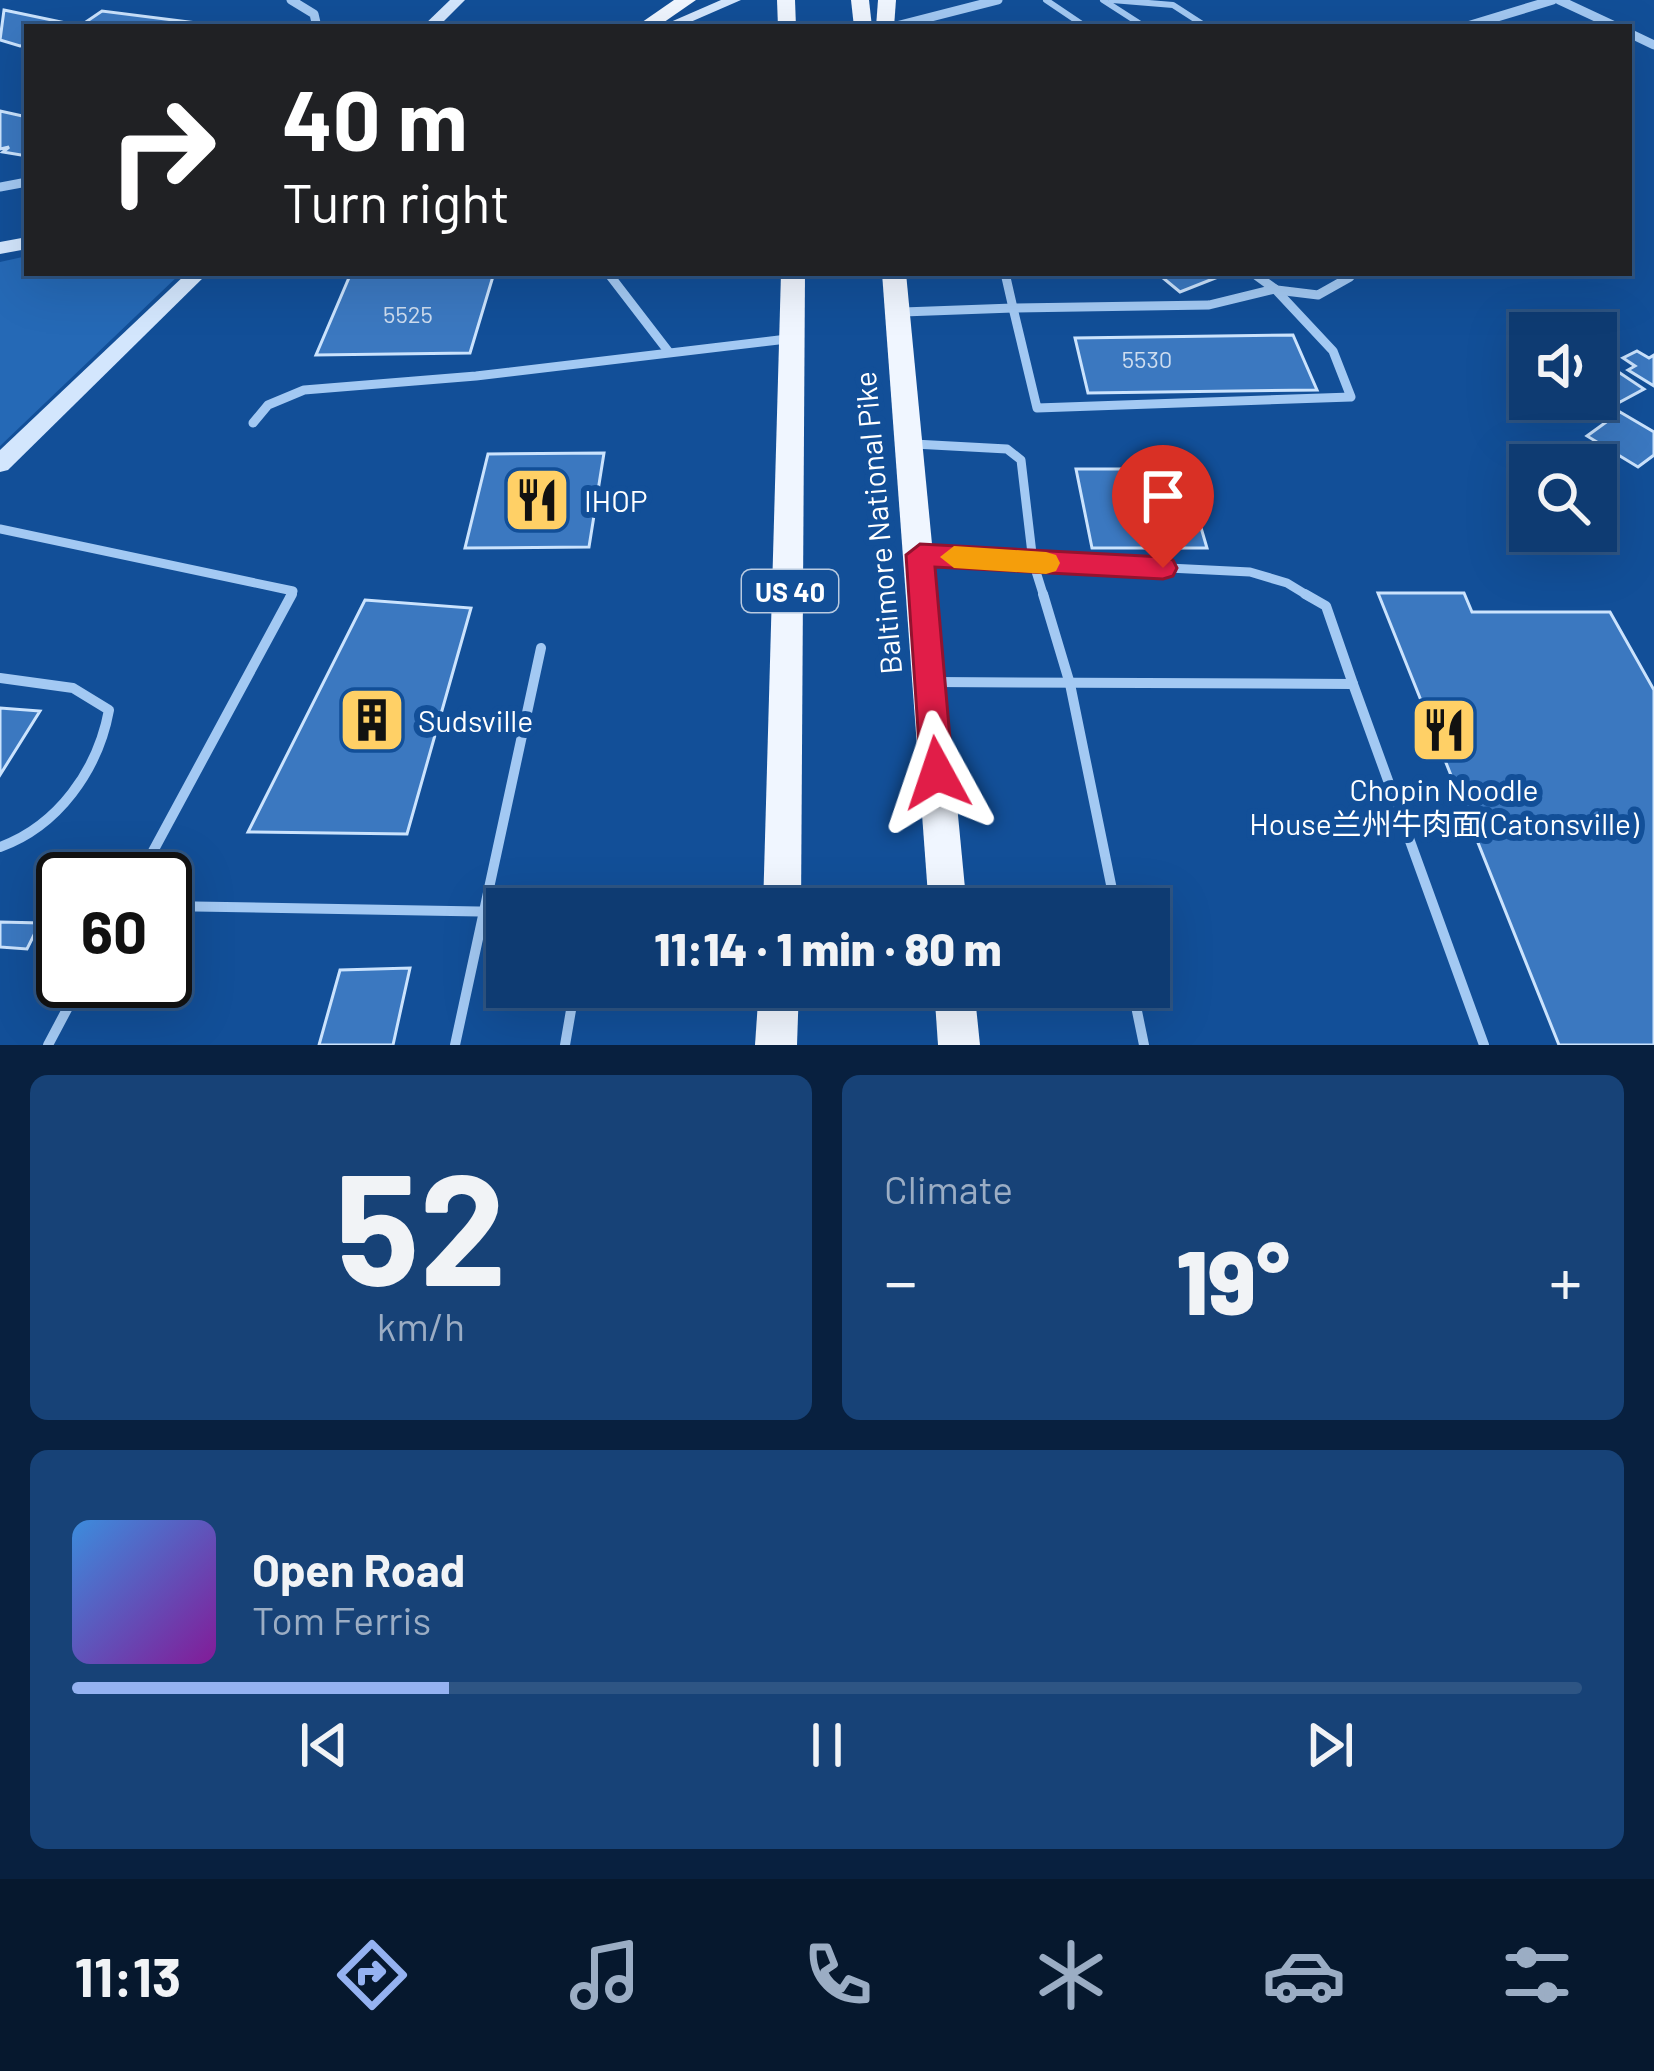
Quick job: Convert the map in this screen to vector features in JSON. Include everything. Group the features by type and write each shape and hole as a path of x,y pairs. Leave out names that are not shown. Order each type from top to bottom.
{"main road":[{"path":"649,24 687,0"},
{"name":"US 40","path":"782,888 793,276"},
{"name":"Baltimore National Pike","path":"894,276 946,888"},
{"path":"957,1008 959,1042"}],"street":[{"path":"291,0 314,14 316,24"},
{"path":"432,24 458,0"},
{"path":"674,24 734,0"},
{"path":"901,24 998,0"},
{"path":"1474,24 1556,0 1610,24"},
{"path":"0,464 195,276"}],"lane":[{"path":"1046,0 1082,24"},
{"path":"1103,0 1140,24"},
{"path":"1112,0 1173,5 1202,24"},
{"path":"610,276 668,351"},
{"path":"1006,276 1036,408 1351,397 1333,350 1257,276"},
{"path":"897,312 1209,304 1274,290 1318,295 1349,276"},
{"path":"253,423 268,405 304,390 476,376 793,339"},
{"path":"910,444 1007,449 1021,460 1034,562 1070,684 1112,888"},
{"path":"0,529 293,591 153,852"},
{"path":"920,555 1250,572 1287,583 1326,606 1484,1045"},
{"path":"455,1045 541,648"},
{"path":"0,678 84,690 98,696 109,710 94,754 69,795 37,829 0,847"},
{"path":"930,682 1353,685"},
{"path":"192,907 484,911"},
{"path":"48,1045 68,1008"},
{"path":"565,1045 571,1008"},
{"path":"1136,1008 1144,1045"}],"shaded area":[{"path":"24,257 24,276 178,276 0,446 0,262"}],"building":[{"path":"4,10 70,24 24,24 24,45 0,40"},
{"path":"102,11 186,24 83,24"},
{"path":"0,111 24,116 24,156 3,152 9,147 0,149"},
{"path":"350,276 493,276 470,353 316,355"},
{"path":"1161,276 1220,276 1180,292"},
{"path":"1293,335 1317,390 1088,393 1075,338"},
{"path":"1637,351 1649,358 1654,355 1654,386 1628,370 1635,366 1623,358"},
{"path":"1617,371 1644,389 1617,400"},
{"path":"1617,414 1654,432 1654,455 1638,467 1617,454 1617,444 1600,444 1587,436 1609,420 1617,420"},
{"name":"IHOP","path":"604,453 589,547 465,548 488,454"},
{"path":"1076,469 1130,469 1136,494 1192,497 1207,548 1092,548"},
{"path":"1378,593 1464,593 1472,612 1610,612 1654,690 1654,1045 1559,1045"},
{"name":"Sudsville","path":"365,600 471,608 407,834 248,832"},
{"path":"0,708 40,711 0,775"},
{"path":"0,922 36,923 27,949 0,947"},
{"path":"410,968 393,1045 319,1045 340,970"}],"slow traffic":[{"path":"954,557 1046,563"}],"place":[{"name":"IHOP","path":"537,500"},
{"name":"Sudsville","path":"372,720"},
{"name":"Chopin Noodle House兰州牛肉面(Catonsville)","path":"1444,730"}],"route":[{"path":"937,773 920,555 1163,568"}]}
